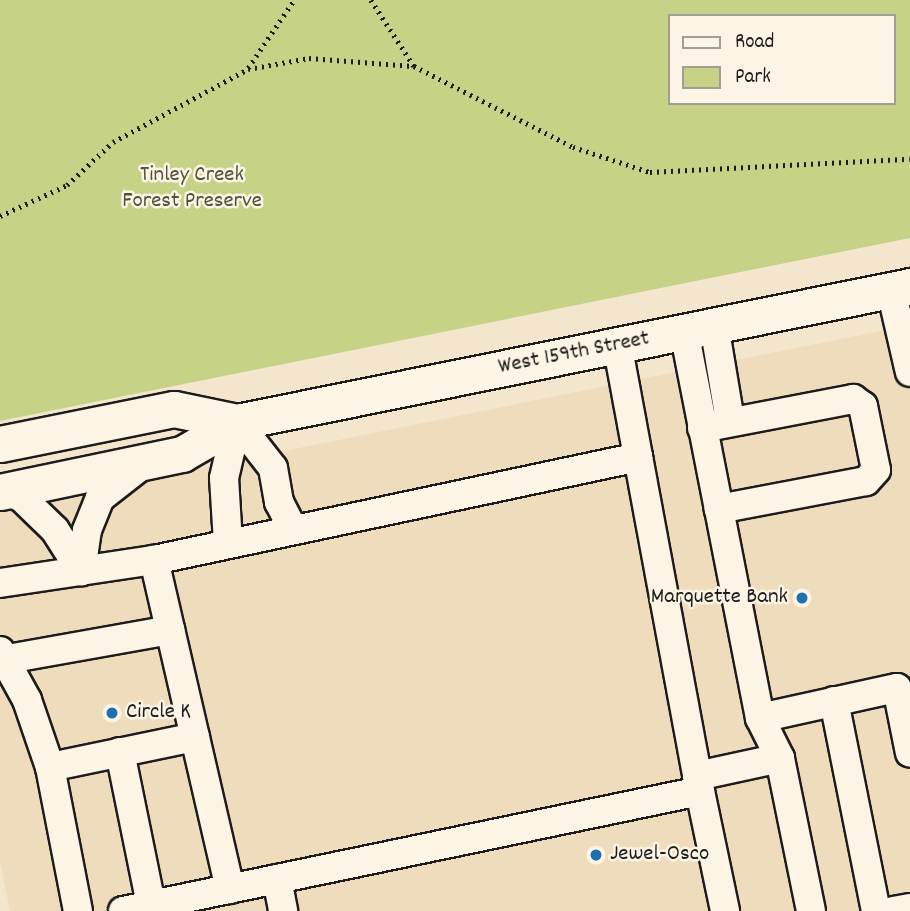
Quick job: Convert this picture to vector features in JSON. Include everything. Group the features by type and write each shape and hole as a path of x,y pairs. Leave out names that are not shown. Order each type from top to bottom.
{"main road":[{"name":"West 159th Street","path":"1,491 182,454 237,422 901,288"},
{"name":"West 159th Street","path":"0,444 174,409 237,422"}],"lane":[{"path":"901,288 910,372"},
{"path":"699,328 730,421"},
{"path":"699,328 702,428 760,718 779,758 811,911"},
{"path":"617,345 725,911"},
{"path":"702,428 852,399 863,406 876,470 866,481 719,509"},
{"path":"237,422 273,468 279,502 293,529"},
{"path":"228,543 224,478 237,422"},
{"path":"0,583 154,560 638,457"},
{"path":"81,571 87,530 100,498 146,462"},
{"path":"1,491 21,497 55,530 81,571"},
{"path":"154,560 230,889"},
{"path":"78,911 50,767 27,700 1,656 170,630"},
{"path":"760,718 897,688 910,753"},
{"path":"834,701 876,911"},
{"path":"50,767 195,737"},
{"path":"120,752 151,905"},
{"path":"123,911 699,784 779,758"},
{"path":"277,879 283,911"},
{"path":"892,911 910,908"}],"path":[{"path":"248,69 294,0"},
{"path":"371,0 414,66"},
{"path":"0,216 67,185 113,142 248,69 309,58 414,66 573,147 650,172 910,159"}],"shaded area":[{"path":"910,325 910,911 10,911 0,861 0,508"}],"green space":[{"name":"Tinley Creek Forest Preserve","path":"0,0 910,0 910,238 0,421"}],"place":[{"name":"Marquette Bank","path":"802,598"},
{"name":"Circle K","path":"112,713"},
{"name":"Jewel-Osco","path":"596,855"}]}
